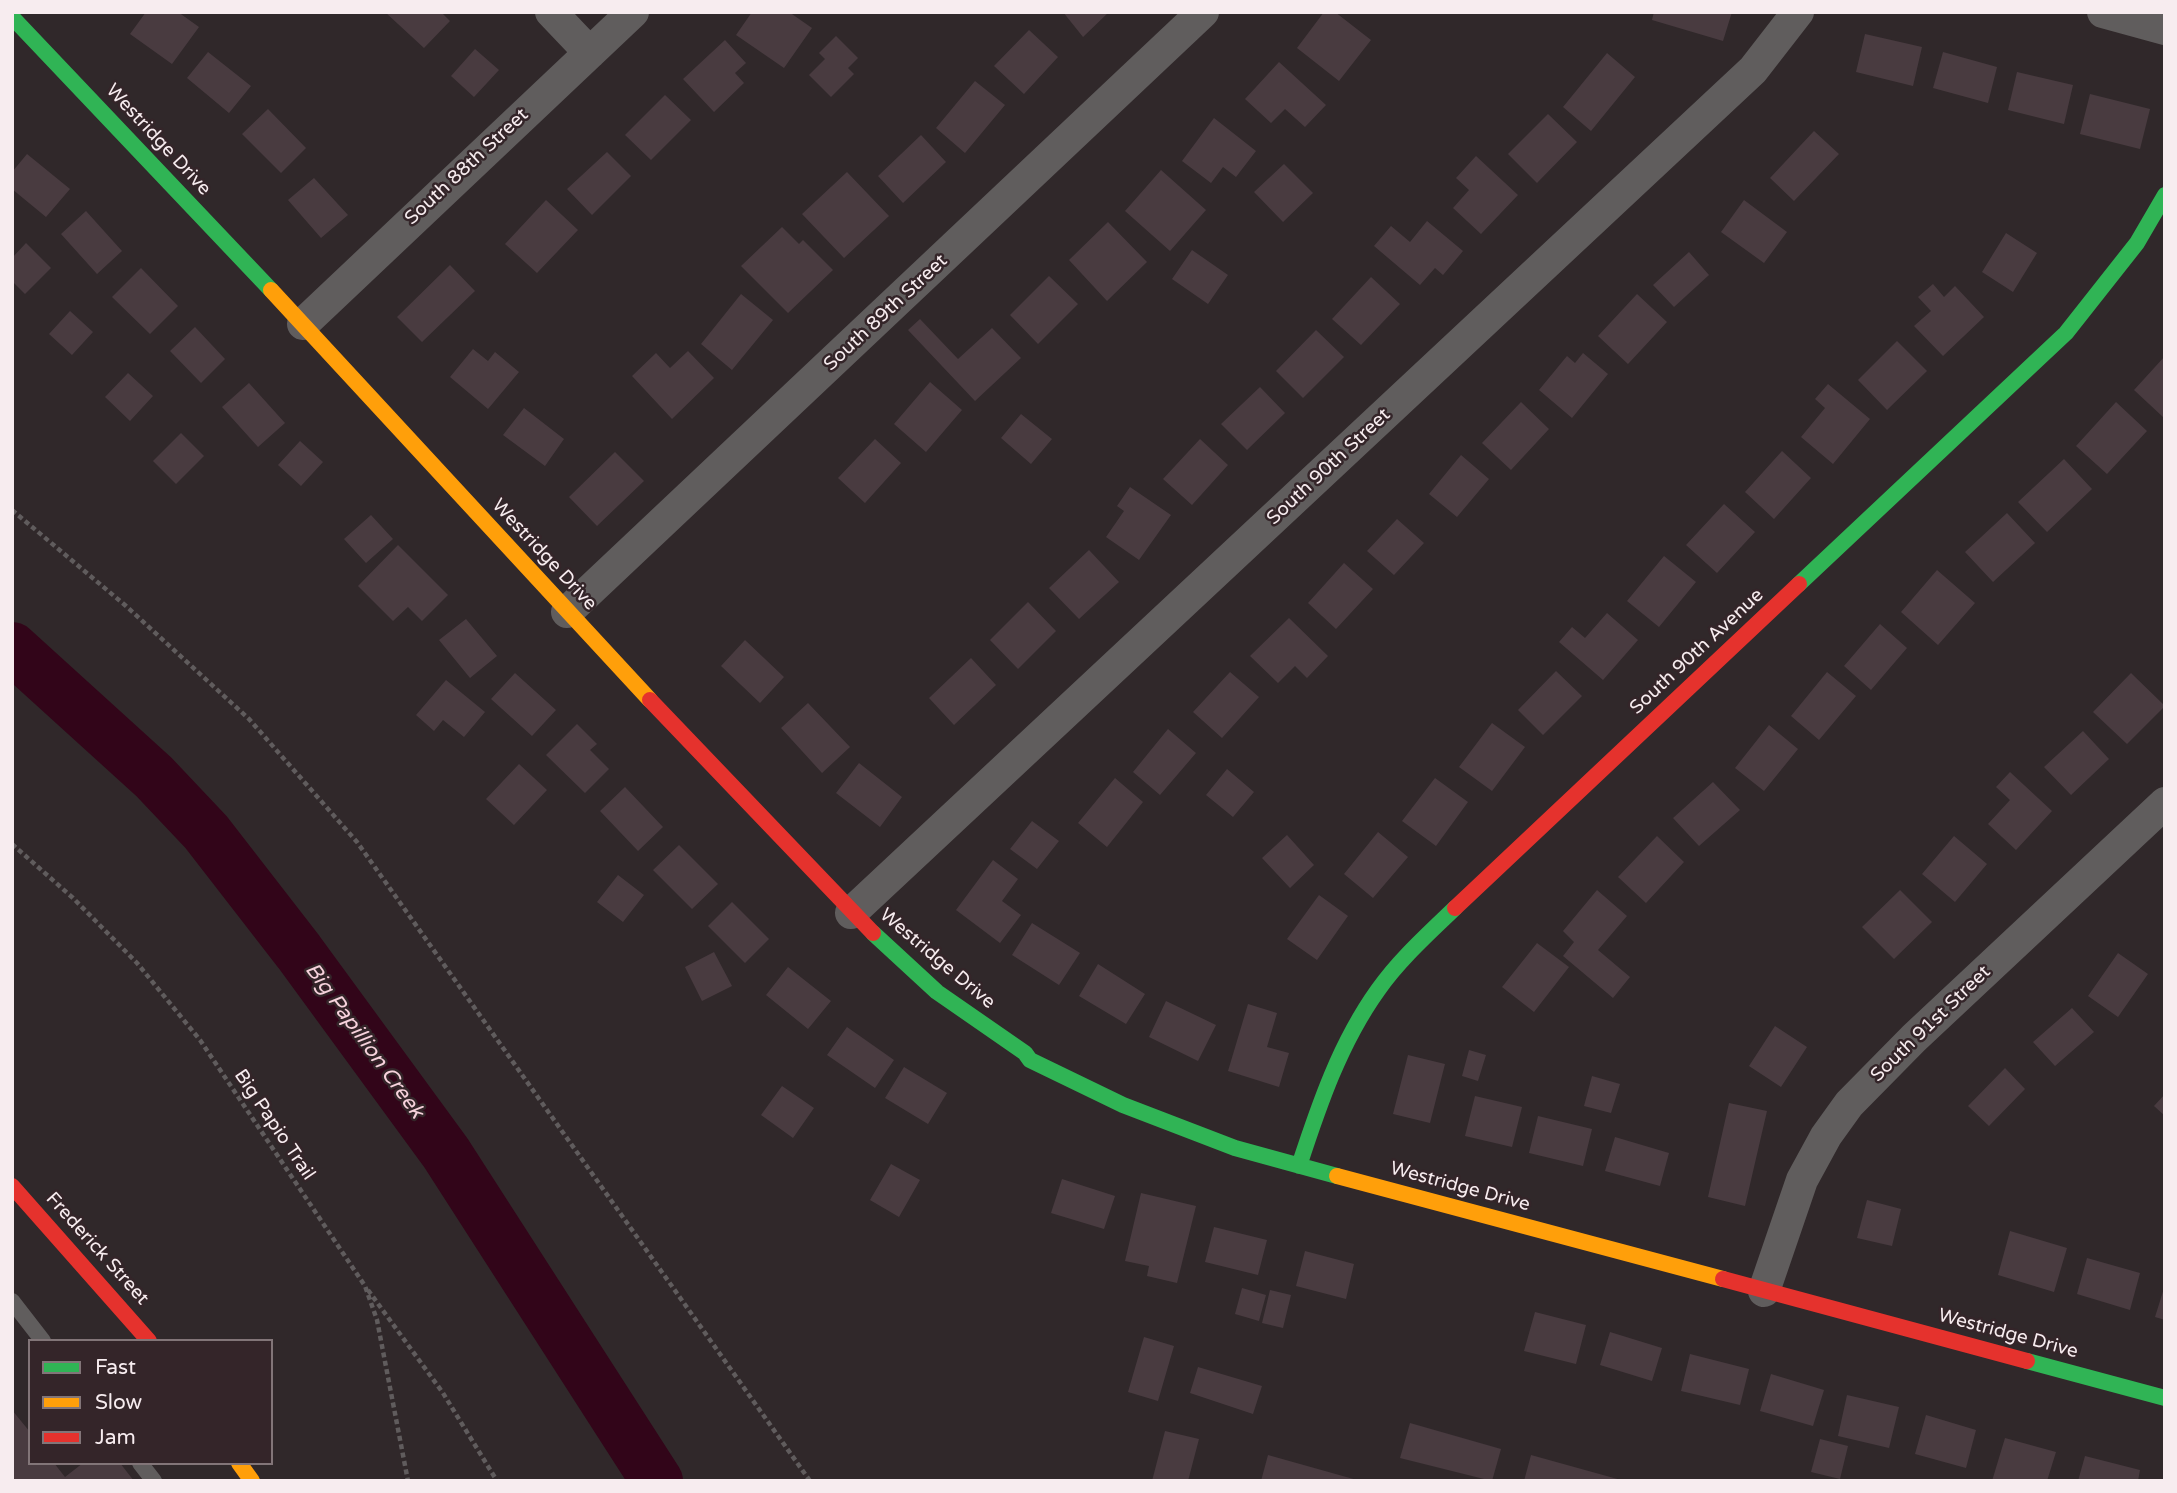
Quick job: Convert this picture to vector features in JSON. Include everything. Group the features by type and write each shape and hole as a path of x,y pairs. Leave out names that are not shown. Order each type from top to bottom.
{"street":[{"path":"551,12 590,53"},
{"name":"South 88th Street","path":"303,324 633,12"},
{"name":"South 89th Street","path":"567,612 1203,12"},
{"name":"South 90th Street","path":"851,913 1753,70 1798,12"},
{"path":"2103,12 2165,29"},
{"name":"Westridge Drive","path":"12,17 303,324 567,612 851,913 937,992 1050,1072 1179,1129 1299,1166 2165,1398"},
{"name":"South 90th Avenue","path":"1299,1166 1340,1054 1365,1009 1395,969 1489,875 2058,341 2096,299 2137,243 2165,195"},
{"name":"South 91st Street","path":"1764,1291 1802,1180 1826,1136 1849,1104 1914,1038 2165,803"},
{"name":"Frederick Street","path":"12,1186 147,1339"}],"lane":[{"path":"12,1301 41,1339"},
{"path":"142,1465 154,1481"},
{"path":"228,1481 245,1471"}],"path":[{"path":"12,510 126,606 249,719 357,842 810,1481"},
{"name":"Big Papio Trail","path":"12,844 74,898 137,963 200,1040 365,1286 377,1320 408,1481"},
{"path":"365,1286 443,1393 497,1481"}],"building":[{"path":"146,12 178,12 199,27 172,64 130,34"},
{"path":"385,12 441,12 450,21 424,48"},
{"path":"752,12 789,12 812,28 784,68 736,35"},
{"path":"1063,12 1109,12 1083,37"},
{"path":"1324,12 1335,12 1371,40 1339,81 1297,48"},
{"path":"1654,12 1732,12 1723,41 1652,20"},
{"path":"1029,30 1058,57 1024,94 994,66"},
{"path":"1865,34 1922,47 1913,86 1856,72"},
{"path":"836,36 858,58 848,68 854,74 831,97 809,75 825,59 819,53"},
{"path":"725,40 746,63 735,73 744,83 714,112 683,79"},
{"path":"475,49 499,70 474,97 451,76"},
{"path":"208,52 251,86 229,113 187,78"},
{"path":"1943,52 1997,67 1988,103 1933,88"},
{"path":"1607,53 1635,77 1591,131 1563,107"},
{"path":"1279,62 1326,105 1305,127 1285,109 1271,123 1245,99"},
{"path":"2017,72 2073,85 2064,124 2008,110"},
{"path":"975,81 1005,105 965,153 936,128"},
{"path":"2090,94 2150,109 2140,149 2080,134"},
{"path":"665,95 691,120 651,160 625,135"},
{"path":"268,109 306,148 281,173 242,134"},
{"path":"1548,114 1577,142 1537,183 1508,154"},
{"path":"1214,118 1256,151 1236,177 1223,167 1211,183 1182,161"},
{"path":"1814,131 1839,154 1794,201 1770,178"},
{"path":"921,135 946,162 903,203 878,176"},
{"path":"607,152 631,176 592,215 567,189"},
{"path":"27,154 70,189 46,217 12,189 12,172"},
{"path":"1476,156 1518,195 1481,234 1453,208 1469,190 1456,178"},
{"path":"1284,164 1313,193 1283,222 1254,192"},
{"path":"1161,170 1206,210 1170,251 1125,211"},
{"path":"847,172 889,216 844,258 802,214"},
{"path":"314,178 348,215 321,238 288,200"},
{"path":"546,200 578,230 537,273 505,244"},
{"path":"1744,200 1787,232 1764,263 1721,232"},
{"path":"86,211 122,251 97,274 61,234"},
{"path":"1427,221 1463,251 1443,275 1435,268 1420,285 1374,246 1391,226 1410,242"},
{"path":"1108,222 1147,262 1107,301 1069,260"},
{"path":"782,227 799,244 803,240 833,270 788,313 741,266"},
{"path":"2006,233 2037,253 2013,292 1982,272"},
{"path":"26,243 51,268 25,294 12,281 12,258"},
{"path":"1192,250 1228,275 1208,304 1172,279"},
{"path":"1689,252 1709,275 1674,307 1653,285"},
{"path":"450,265 475,291 422,342 397,317"},
{"path":"141,268 178,306 150,334 112,297"},
{"path":"1049,276 1078,304 1038,344 1010,315"},
{"path":"1371,277 1400,304 1361,345 1332,319"},
{"path":"1933,284 1944,297 1955,286 1984,317 1943,356 1914,326 1931,311 1918,297"},
{"path":"741,294 773,320 732,370 701,344"},
{"path":"1637,294 1667,322 1628,364 1598,336"},
{"path":"70,311 93,332 72,355 49,334"},
{"path":"920,319 958,359 992,328 1021,358 975,401 908,330"},
{"path":"195,327 225,359 201,383 170,351"},
{"path":"1316,330 1344,357 1303,398 1276,371"},
{"path":"1897,341 1927,371 1887,410 1858,380"},
{"path":"473,349 488,361 495,352 519,372 488,409 450,377"},
{"path":"688,351 714,378 672,419 632,376 656,353 670,368"},
{"path":"1583,353 1608,374 1572,418 1539,390 1567,356 1575,363"},
{"path":"2165,356 2165,415 2163,417 2134,390"},
{"path":"128,373 153,396 130,421 105,397"},
{"path":"930,382 962,410 926,452 894,424"},
{"path":"249,383 285,423 258,447 222,407"},
{"path":"1828,384 1870,419 1833,464 1801,437 1825,408 1815,399"},
{"path":"1260,387 1285,413 1247,450 1221,424"},
{"path":"1521,402 1549,429 1511,470 1482,443"},
{"path":"2116,402 2147,431 2107,474 2076,446"},
{"path":"524,408 564,439 545,466 503,435"},
{"path":"1021,414 1052,439 1031,464 1001,438"},
{"path":"181,433 204,456 176,484 153,461"},
{"path":"875,439 901,463 865,503 838,478"},
{"path":"1200,439 1228,465 1192,505 1163,479"},
{"path":"300,441 323,462 301,486 278,465"},
{"path":"1782,451 1811,478 1774,519 1745,492"},
{"path":"615,452 644,481 597,526 569,497"},
{"path":"1461,455 1489,479 1457,517 1429,494"},
{"path":"2064,459 2092,489 2047,532 2018,502"},
{"path":"1130,487 1171,515 1139,560 1106,537 1124,511 1117,506"},
{"path":"1724,504 1755,532 1717,573 1686,545"},
{"path":"2007,513 2035,543 1993,582 1965,552"},
{"path":"371,515 393,539 366,563 344,539"},
{"path":"1397,519 1424,543 1394,575 1367,551"},
{"path":"398,545 448,595 422,621 408,607 393,621 358,586"},
{"path":"1089,550 1119,582 1079,619 1049,588"},
{"path":"1664,556 1696,582 1659,627 1627,601"},
{"path":"1344,563 1373,589 1336,629 1308,603"},
{"path":"1937,570 1975,603 1938,645 1901,612"},
{"path":"1028,602 1056,631 1018,669 990,640"},
{"path":"1607,613 1638,640 1603,680 1559,642 1572,627 1585,638"},
{"path":"1289,618 1328,656 1307,678 1295,666 1278,683 1250,656"},
{"path":"466,619 497,656 470,678 439,640"},
{"path":"1880,624 1907,648 1871,690 1844,666"},
{"path":"745,640 784,677 760,703 721,666"},
{"path":"971,658 996,685 954,725 929,698"},
{"path":"1556,671 1582,696 1543,735 1518,710"},
{"path":"1230,672 1259,697 1222,738 1193,712"},
{"path":"1827,672 1856,696 1819,740 1791,716"},
{"path":"515,673 556,710 532,736 491,699"},
{"path":"2131,673 2165,706 2127,744 2093,712"},
{"path":"446,680 485,712 464,737 443,720 434,731 416,715"},
{"path":"808,703 850,747 822,773 781,728"},
{"path":"1492,723 1525,747 1492,791 1459,767"},
{"path":"577,724 597,744 590,750 609,769 585,793 546,755"},
{"path":"1769,725 1798,749 1764,791 1735,768"},
{"path":"1168,729 1196,753 1160,795 1133,772"},
{"path":"2083,731 2109,759 2071,795 2044,767"},
{"path":"859,763 902,797 880,827 836,793"},
{"path":"519,764 547,790 514,825 486,799"},
{"path":"1227,769 1254,792 1233,817 1206,795"},
{"path":"2010,772 2052,811 2016,850 1988,824 2010,800 1996,787"},
{"path":"1115,778 1143,802 1107,847 1078,823"},
{"path":"1435,778 1468,802 1436,846 1402,821"},
{"path":"1713,782 1740,810 1699,846 1673,818"},
{"path":"625,787 663,827 638,851 600,811"},
{"path":"1032,821 1059,841 1037,869 1010,849"},
{"path":"1378,832 1408,857 1373,898 1344,874"},
{"path":"1287,835 1314,865 1290,888 1262,858"},
{"path":"1657,836 1684,862 1646,903 1618,877"},
{"path":"1954,836 1987,864 1955,902 1922,874"},
{"path":"679,845 718,884 692,909 653,870"},
{"path":"993,860 1018,879 1002,901 1021,915 1000,943 956,910"},
{"path":"618,875 644,895 623,922 597,902"},
{"path":"1597,890 1627,916 1598,950 1630,977 1613,998 1563,956 1574,942 1563,931"},
{"path":"1900,890 1932,922 1894,959 1862,927"},
{"path":"1319,895 1348,916 1317,960 1287,939"},
{"path":"732,902 769,939 745,963 708,926"},
{"path":"1032,923 1080,953 1059,985 1012,955"},
{"path":"1537,943 1569,967 1534,1012 1502,987"},
{"path":"714,952 732,986 702,1001 685,967"},
{"path":"2118,953 2148,974 2118,1017 2088,996"},
{"path":"1098,964 1145,994 1126,1024 1079,996"},
{"path":"788,967 831,1001 808,1029 766,995"},
{"path":"1166,1001 1216,1025 1198,1061 1149,1037"},
{"path":"1248,1004 1277,1013 1267,1047 1289,1053 1279,1087 1228,1071"},
{"path":"2072,1008 2094,1032 2055,1066 2033,1042"},
{"path":"1775,1026 1807,1047 1781,1087 1749,1066"},
{"path":"847,1027 894,1060 875,1088 827,1055"},
{"path":"1469,1050 1486,1055 1478,1081 1462,1076"},
{"path":"1408,1055 1445,1064 1430,1123 1393,1114"},
{"path":"904,1067 947,1093 928,1124 885,1098"},
{"path":"2005,1068 2025,1089 1989,1126 1968,1106"},
{"path":"1592,1076 1620,1084 1611,1113 1584,1106"},
{"path":"782,1086 814,1108 793,1138 761,1115"},
{"path":"2165,1094 2165,1116 2154,1106"},
{"path":"1475,1096 1522,1107 1512,1147 1465,1136"},
{"path":"1729,1103 1767,1111 1745,1206 1708,1197"},
{"path":"1538,1116 1592,1129 1583,1166 1529,1153"},
{"path":"1615,1137 1669,1153 1660,1186 1605,1171"},
{"path":"891,1164 920,1180 899,1217 870,1200"},
{"path":"1062,1179 1115,1196 1104,1229 1051,1213"},
{"path":"1141,1193 1196,1206 1177,1283 1147,1276 1149,1266 1125,1261"},
{"path":"1867,1200 1901,1209 1892,1246 1857,1238"},
{"path":"1214,1227 1267,1240 1258,1275 1205,1262"},
{"path":"2010,1231 2067,1248 2054,1292 1998,1275"},
{"path":"1305,1251 1354,1264 1346,1299 1296,1286"},
{"path":"2087,1258 2140,1273 2130,1310 2077,1294"},
{"path":"2165,1285 2165,1320 2155,1317"},
{"path":"1242,1288 1266,1295 1259,1321 1235,1314"},
{"path":"1270,1290 1291,1295 1283,1328 1262,1323"},
{"path":"1535,1312 1586,1325 1576,1364 1524,1351"},
{"path":"1610,1332 1662,1348 1652,1381 1600,1365"},
{"path":"1144,1337 1174,1346 1158,1401 1128,1392"},
{"path":"1690,1354 1749,1369 1740,1405 1681,1391"},
{"path":"1198,1367 1262,1386 1253,1414 1190,1393"},
{"path":"1771,1374 1824,1390 1813,1426 1760,1411"},
{"path":"1847,1395 1899,1407 1889,1448 1838,1436"},
{"path":"12,1410 28,1430 28,1465 56,1465 65,1477 80,1465 122,1465 134,1481 12,1481"},
{"path":"1926,1415 1976,1430 1966,1468 1915,1454"},
{"path":"1410,1423 1501,1449 1492,1481 1400,1458"},
{"path":"1165,1431 1199,1439 1188,1481 1152,1481"},
{"path":"2005,1438 2056,1452 2047,1481 1992,1481"},
{"path":"1820,1439 1848,1446 1840,1479 1811,1472"},
{"path":"1268,1455 1357,1480 1357,1481 1261,1481"},
{"path":"1531,1455 1621,1480 1621,1481 1524,1481"},
{"path":"2085,1456 2140,1470 2138,1481 2078,1481"}],"waterway":[{"name":"Big Papillion Creek","path":"12,648 154,777 206,832 299,952 446,1153 657,1481"}],"traffic: fast":[{"path":"12,17 271,290"},
{"path":"1799,584 2066,333 2137,243 2165,195"},
{"path":"1299,1166 1314,1120 1352,1031 1395,968 1455,908"},
{"path":"873,933 937,992 1025,1053 1030,1060 1123,1105 1235,1148 1337,1176"},
{"path":"2027,1361 2165,1398"}],"traffic: slow":[{"path":"271,290 650,700"},
{"path":"1337,1176 1723,1279"},
{"path":"240,1465 252,1481"}],"traffic: jam":[{"path":"1455,908 1799,584"},
{"path":"650,700 873,933"},
{"path":"12,1186 147,1339"},
{"path":"1723,1279 2027,1361"}]}
